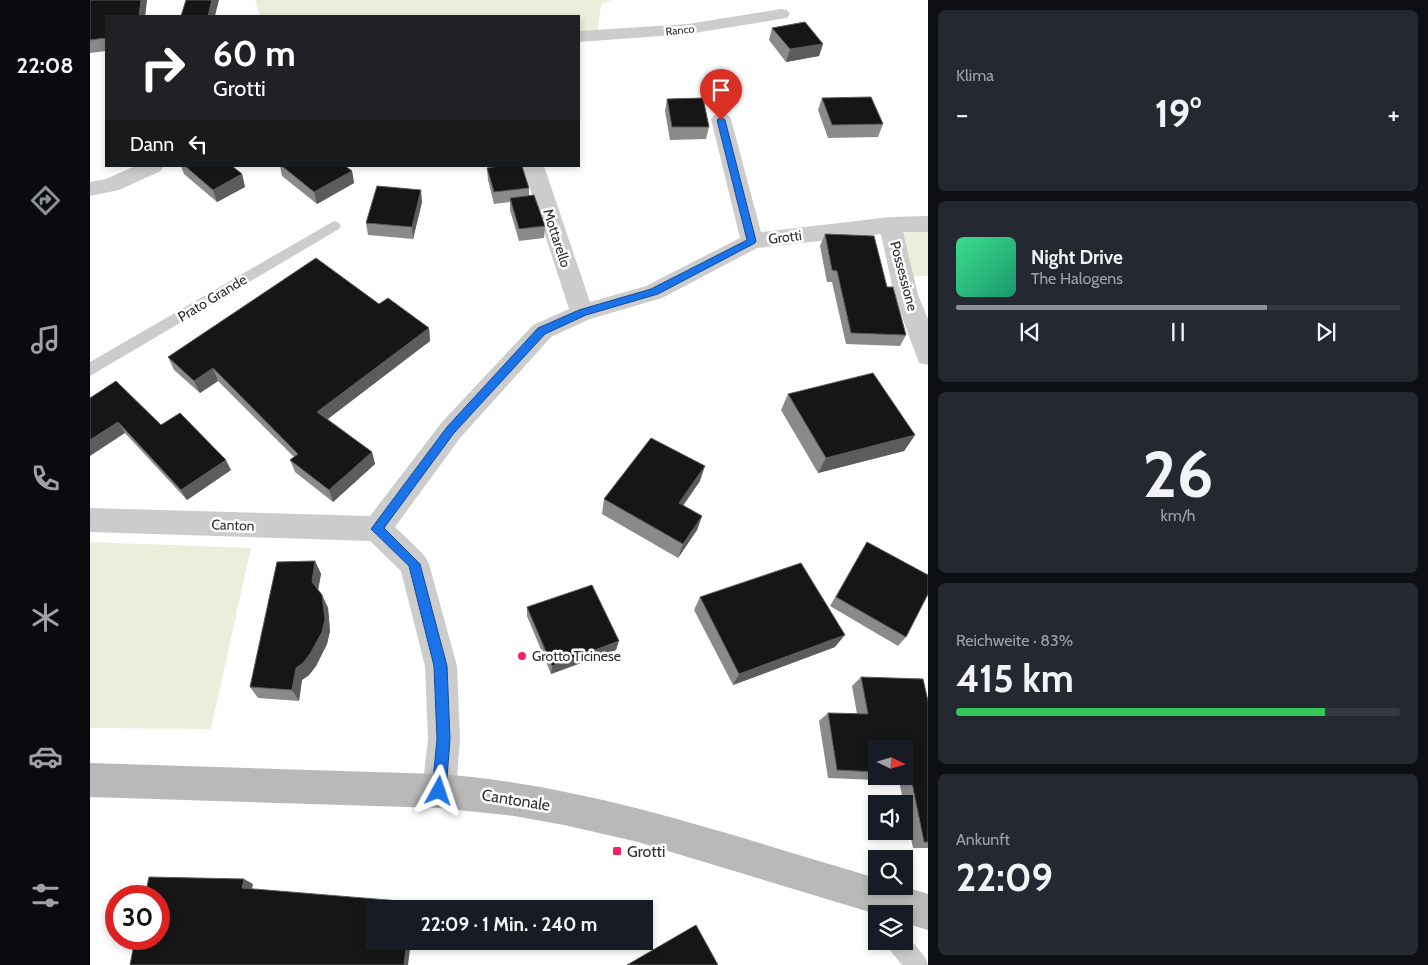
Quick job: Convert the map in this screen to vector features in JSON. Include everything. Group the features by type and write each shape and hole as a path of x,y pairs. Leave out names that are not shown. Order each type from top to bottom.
{"street":[{"name":"Ranco","path":"580,37 688,29 781,14"},
{"path":"721,120 752,241"},
{"path":"90,189 110,185 152,167"},
{"name":"Mottarello","path":"531,167 534,169 582,313"},
{"name":"Grotti","path":"377,529 450,430 542,331 582,313 654,292 752,241 890,225 928,224"},
{"name":"Possessione","path":"890,225 906,295 925,341 928,356"},
{"name":"Canton","path":"90,520 377,529"},
{"path":"377,529 414,564 441,666 444,739 439,791"},
{"name":"Cantonale","path":"90,780 439,791 479,793 518,799 592,813 853,888 928,912"}],"lane":[{"name":"Prato Grande","path":"90,370 334,226"},
{"path":"853,888 868,906"},
{"path":"904,950 917,965"}],"green space":[{"path":"255,0 611,0 601,5 597,36 580,37 580,15 260,15"},
{"path":"928,225 928,276 909,276 889,227"},
{"path":"90,542 251,548 211,729 90,728"}],"building":[{"path":"90,0 141,0 139,15 105,15 105,38 90,40"},
{"path":"186,0 212,0 208,15 181,15"},
{"path":"805,22 823,44 790,49 772,28"},
{"path":"871,97 883,124 832,125 822,98"},
{"path":"703,98 709,127 672,127 667,99"},
{"path":"186,167 233,167 242,174 213,190"},
{"path":"283,167 346,167 352,171 314,192"},
{"path":"522,167 529,188 494,192 487,168"},
{"path":"377,186 421,190 412,227 366,223"},
{"path":"534,195 545,226 519,229 510,198"},
{"path":"825,234 874,236 887,287 893,287 906,335 851,333 837,271 832,270"},
{"path":"316,258 379,304 388,298 429,328 317,412 372,452 329,490 290,460 298,454 213,368 194,381 168,357"},
{"path":"873,373 915,435 826,458 788,394"},
{"path":"116,381 161,425 180,413 226,460 181,490 118,422 90,440 90,398"},
{"path":"651,438 705,466 679,503 702,516 683,544 604,499"},
{"path":"867,542 928,575 928,594 906,637 836,597"},
{"path":"315,561 312,582 322,595 325,619 322,632 310,654 296,668 292,690 250,687 277,562"},
{"path":"801,563 845,635 739,674 700,597"},
{"path":"592,585 619,641 552,666 527,607"},
{"path":"861,677 923,679 928,701 928,842 924,842 912,785 913,740 868,740 868,772 837,770 828,713 868,714"},
{"path":"149,877 244,879 242,888 388,900 365,900 365,950 406,950 404,965 130,965 133,950 170,950 170,885 147,885"},
{"path":"696,925 718,965 627,965"}],"place":[{"name":"Grotto Ticinese","path":"522,656"},
{"name":"Grotti","path":"617,851"}],"route":[{"path":"439,791 444,739 441,666 414,564 377,529 450,430 542,331 582,313 654,292 752,241 721,120"}]}
